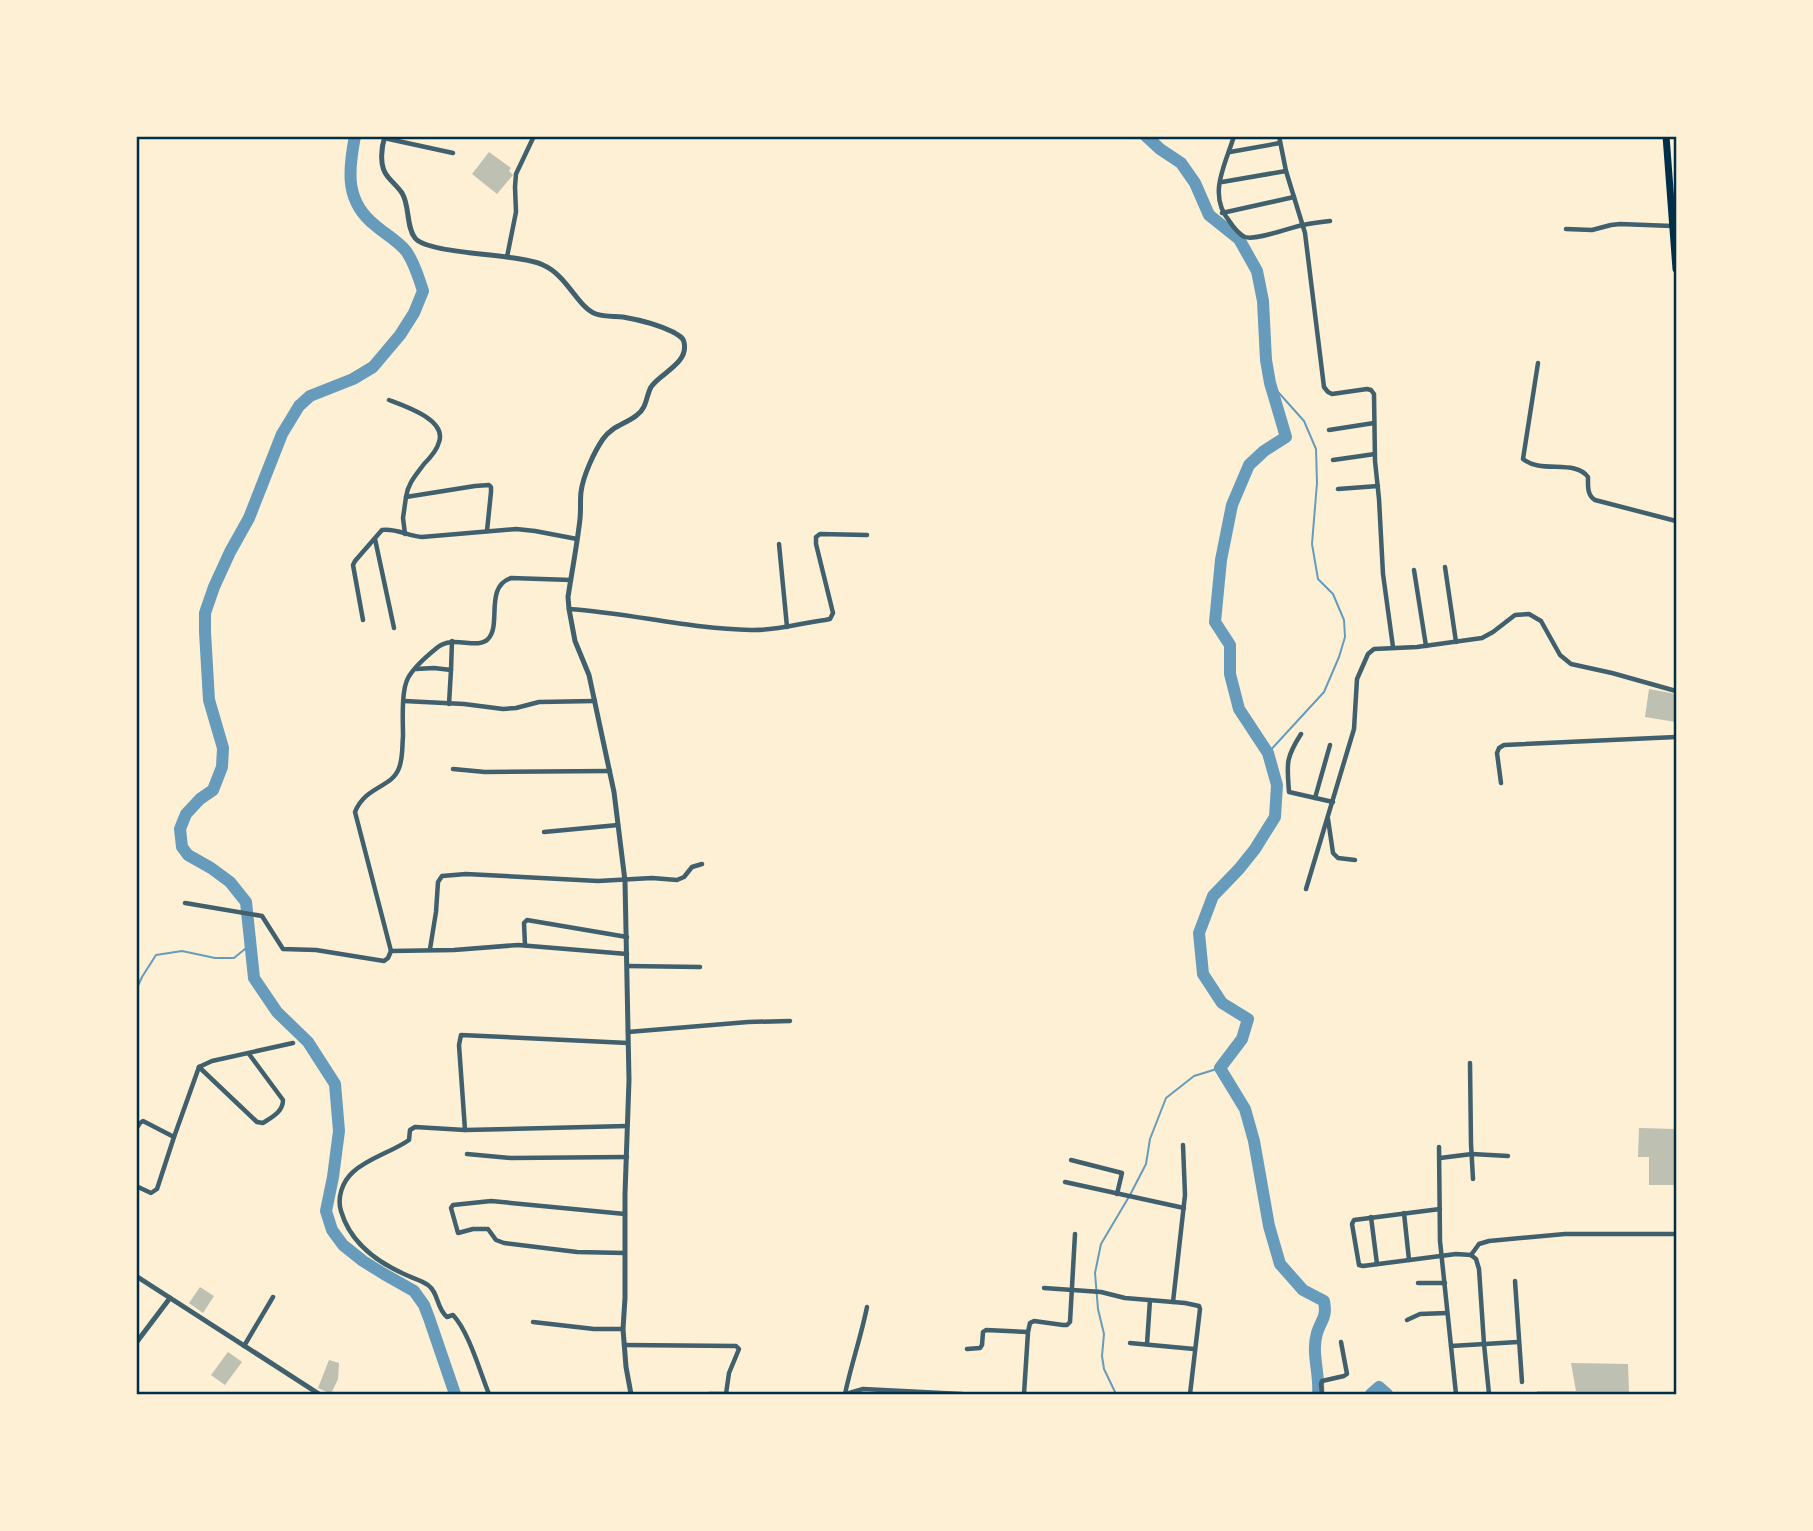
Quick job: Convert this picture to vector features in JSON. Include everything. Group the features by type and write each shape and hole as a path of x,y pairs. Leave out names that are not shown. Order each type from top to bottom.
{"highway":[{"path":"1666,136 1676,269"}],"street":[{"path":"507,257 516,212 516,174 534,136"},
{"path":"1234,136 1217,196 1222,213 1233,227 1245,237 1256,237 1330,221"},
{"path":"453,153 385,137 382,146 383,169 404,197 416,240 464,252 535,262 562,278 584,305 596,314 652,324 677,335 684,342 683,355 652,385 641,412 611,430 597,450 583,481 568,597 575,640 589,675 610,771 625,881 629,1080 623,1329 631,1395"},
{"path":"1230,152 1279,140 1303,225 1310,261 1324,387 1332,394 1367,389 1374,394 1383,574 1394,647"},
{"path":"1221,182 1286,171"},
{"path":"1222,213 1294,197"},
{"path":"1566,229 1592,230 1620,224 1673,226"},
{"path":"1538,363 1523,459 1538,466 1580,470 1588,477 1591,498 1676,521"},
{"path":"389,400 424,416 439,428 440,434 438,445 411,480 405,497 405,534"},
{"path":"1329,430 1374,423"},
{"path":"1333,460 1375,454"},
{"path":"405,497 489,485 492,489 487,531"},
{"path":"1338,489 1378,486"},
{"path":"363,620 353,565 374,538 385,529 422,537 516,530 577,539"},
{"path":"569,609 752,631 830,619 833,614 816,537 820,534 867,536"},
{"path":"374,538 394,628"},
{"path":"779,544 788,627"},
{"path":"1445,567 1456,642"},
{"path":"1414,570 1426,646"},
{"path":"185,903 262,916 279,945 287,950 316,950 384,961 388,958 391,951 355,812 369,792 390,780 398,771 402,754 407,681 439,646 452,641 480,643 488,640 492,633 496,596 500,585 506,580 571,580"},
{"path":"1306,889 1354,729 1357,679 1368,654 1374,649 1426,646 1482,638 1516,615 1529,614 1541,621 1565,661 1676,691"},
{"path":"449,704 452,641"},
{"path":"416,669 451,670"},
{"path":"404,701 503,709 556,701 595,701"},
{"path":"1301,734 1290,750 1286,763 1289,792 1333,802"},
{"path":"1501,783 1497,753 1504,745 1676,737"},
{"path":"1315,798 1330,745"},
{"path":"453,769 485,772 610,771"},
{"path":"1328,818 1334,853 1338,858 1355,860"},
{"path":"544,832 618,825"},
{"path":"430,949 438,882 442,876 466,874 625,881 681,879 692,867 702,864"},
{"path":"525,945 524,923 527,920 627,937"},
{"path":"391,951 525,945 627,954"},
{"path":"627,966 700,967"},
{"path":"628,1032 790,1021"},
{"path":"465,1130 459,1045 461,1035 628,1043"},
{"path":"136,1186 151,1192 157,1189 199,1067 293,1043"},
{"path":"199,1067 257,1122 263,1123 280,1111 283,1100 249,1055"},
{"path":"1470,1063 1473,1179"},
{"path":"136,1129 144,1121 174,1137"},
{"path":"489,1395 464,1332 453,1315 447,1317 443,1314 434,1290 360,1246 340,1209 342,1188 352,1172 407,1142 410,1130 415,1127 465,1130 627,1126"},
{"path":"1173,1302 1184,1208 1183,1145"},
{"path":"1439,1147 1441,1256 1456,1395"},
{"path":"467,1154 511,1158 626,1157"},
{"path":"1440,1158 1472,1154 1508,1156"},
{"path":"1071,1160 1122,1173 1117,1194"},
{"path":"1065,1182 1184,1208"},
{"path":"625,1214 491,1201 453,1205 451,1208 458,1233 488,1229 501,1242 577,1252 625,1253"},
{"path":"1440,1209 1355,1219 1352,1224 1358,1263 1363,1266 1467,1254 1476,1259 1489,1395"},
{"path":"1404,1213 1409,1260"},
{"path":"1371,1217 1377,1264"},
{"path":"1024,1395 1030,1323 1034,1321 1063,1325 1069,1324 1071,1319 1075,1234"},
{"path":"1471,1255 1479,1244 1489,1241 1565,1234 1676,1234"},
{"path":"136,1276 318,1395"},
{"path":"1515,1281 1522,1382"},
{"path":"1418,1283 1445,1283"},
{"path":"1044,1288 1088,1290 1125,1298 1199,1306 1190,1395"},
{"path":"244,1346 273,1297"},
{"path":"136,1343 170,1298"},
{"path":"1147,1344 1150,1300"},
{"path":"867,1307 845,1395 863,1389 962,1395"},
{"path":"1407,1320 1420,1314 1447,1313"},
{"path":"533,1322 594,1329 623,1329"},
{"path":"967,1349 981,1348 983,1332 986,1330 1028,1332"},
{"path":"1322,1395 1322,1381 1347,1374 1342,1342"},
{"path":"1451,1346 1518,1342"},
{"path":"1130,1343 1194,1349"},
{"path":"624,1345 736,1346 739,1349 729,1373 726,1394 709,1395"}],"building":[{"path":"489,152 511,168 509,171 513,175 497,194 472,174"},
{"path":"1649,689 1676,694 1676,722 1645,717"},
{"path":"1639,1128 1676,1129 1676,1185 1649,1185 1649,1157 1638,1157"},
{"path":"200,1287 214,1296 203,1313 189,1303"},
{"path":"228,1352 242,1362 225,1385 211,1375"},
{"path":"329,1360 339,1363 338,1379 331,1394 318,1388"},
{"path":"1571,1363 1628,1364 1629,1392 1537,1394 1537,1391 1576,1391"}],"waterway":[{"path":"355,136 350,174 354,196 366,217 406,251 423,291 414,313 400,335 373,367 353,379 310,396 299,406 282,434 249,518 230,552 205,613 209,700 223,748 222,767 213,790 186,814 180,829 182,847 188,855 230,882 246,902 254,978 277,1012 308,1042 335,1084 339,1131 326,1211 332,1230 343,1245 363,1261 414,1291 424,1305 455,1394"},
{"path":"1146,136 1181,163 1195,183 1209,215 1239,239 1257,271 1263,301 1270,383 1286,437 1264,451 1249,465 1232,505 1221,560 1215,622 1230,645 1230,674 1239,709 1268,753 1277,785 1275,817 1255,849 1213,896 1199,933 1203,974 1222,1003 1248,1019 1242,1039 1220,1068 1245,1109 1254,1141 1269,1226 1280,1264 1303,1290 1324,1301 1324,1315 1315,1341 1318,1394"},
{"path":"1268,753 1324,692 1345,637 1344,620 1333,594 1318,579 1312,544 1317,483 1316,449 1304,421 1270,383"},
{"path":"136,990 156,955 182,951 215,958 234,958 251,944"},
{"path":"1116,1394 1104,1369 1102,1356 1104,1334 1098,1309 1095,1273 1101,1244 1146,1164 1150,1139 1166,1098 1194,1076 1220,1068"},
{"path":"1371,1394 1379,1387 1387,1394"}]}
